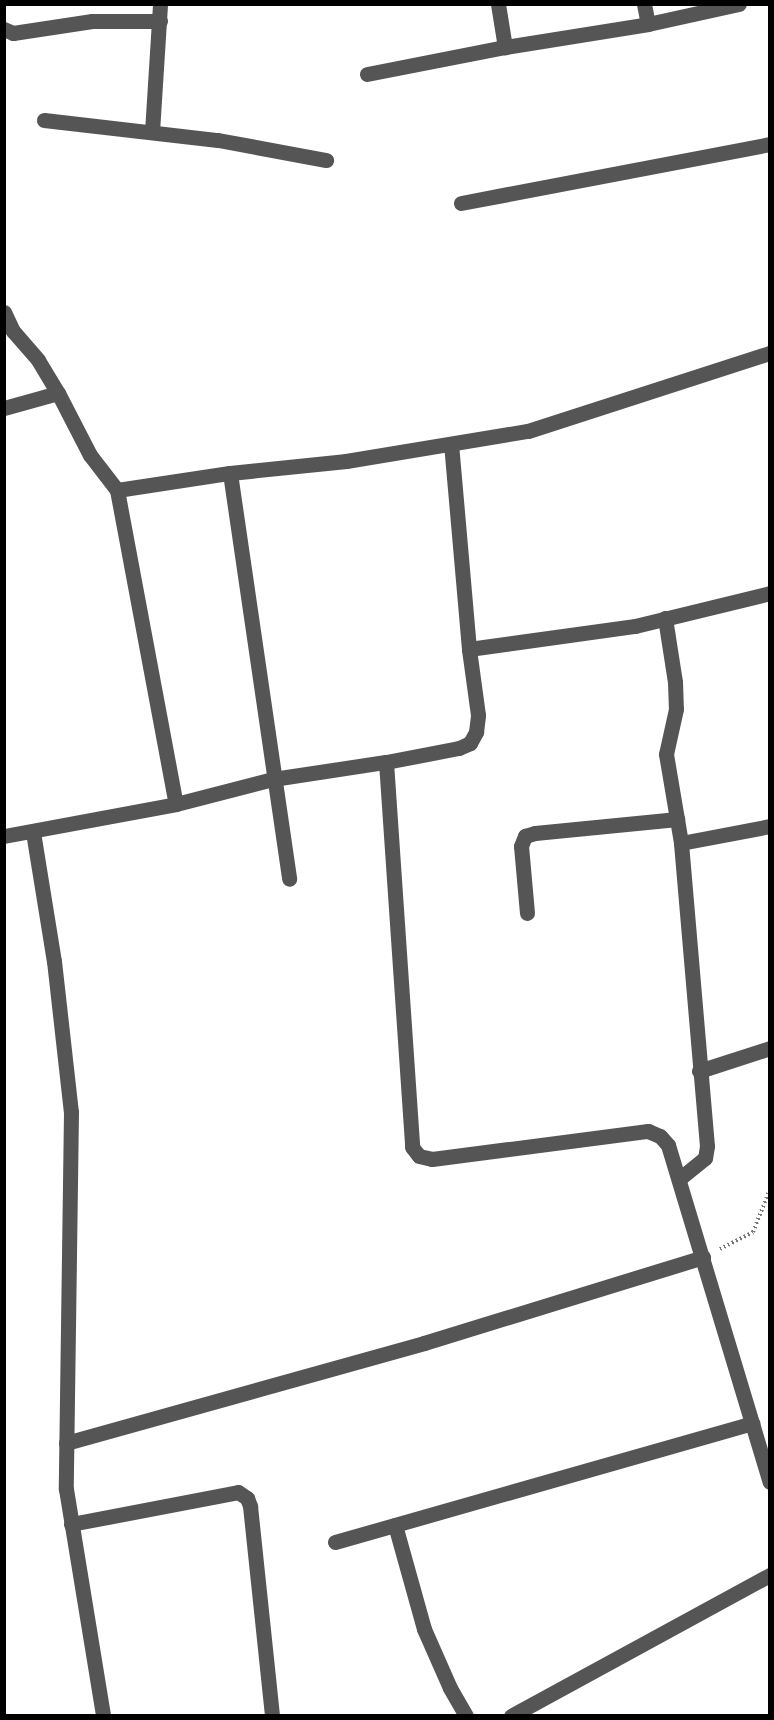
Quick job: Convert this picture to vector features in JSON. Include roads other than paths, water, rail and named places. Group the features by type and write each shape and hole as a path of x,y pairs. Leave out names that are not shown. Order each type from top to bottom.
{"street":[{"path":"152,132 160,4"},
{"path":"498,4 505,47"},
{"path":"644,4 648,24"},
{"path":"367,74 505,47 648,24 739,4"},
{"path":"4,28 13,33 92,21 160,21"},
{"path":"44,120 218,140 326,160"},
{"path":"461,204 770,144"},
{"path":"4,312 13,331 38,360 58,393 90,455 117,490 176,804"},
{"path":"117,490 230,473 346,461 528,431 770,353"},
{"path":"4,408 58,393"},
{"path":"4,836 176,804 273,779 386,762 459,748 470,743 476,732 478,715 469,649 451,445"},
{"path":"230,473 289,879"},
{"path":"469,649 635,626 770,593"},
{"path":"665,618 675,682 676,709 666,754 681,843 707,1146 705,1158 679,1179"},
{"path":"386,762 412,1147 419,1156 432,1159 648,1131 660,1136 668,1145 679,1179 768,1473"},
{"path":"527,913 520,846 525,836 535,833 677,819"},
{"path":"681,843 770,826"},
{"path":"33,832 54,961 71,1112 66,1489 103,1716"},
{"path":"699,1071 770,1048"},
{"path":"66,1443 424,1343 703,1257"},
{"path":"335,1542 752,1424"},
{"path":"71,1524 238,1492 247,1498 252,1517 272,1716"},
{"path":"395,1525 424,1629 450,1688 466,1716"},
{"path":"511,1716 770,1575"}]}
